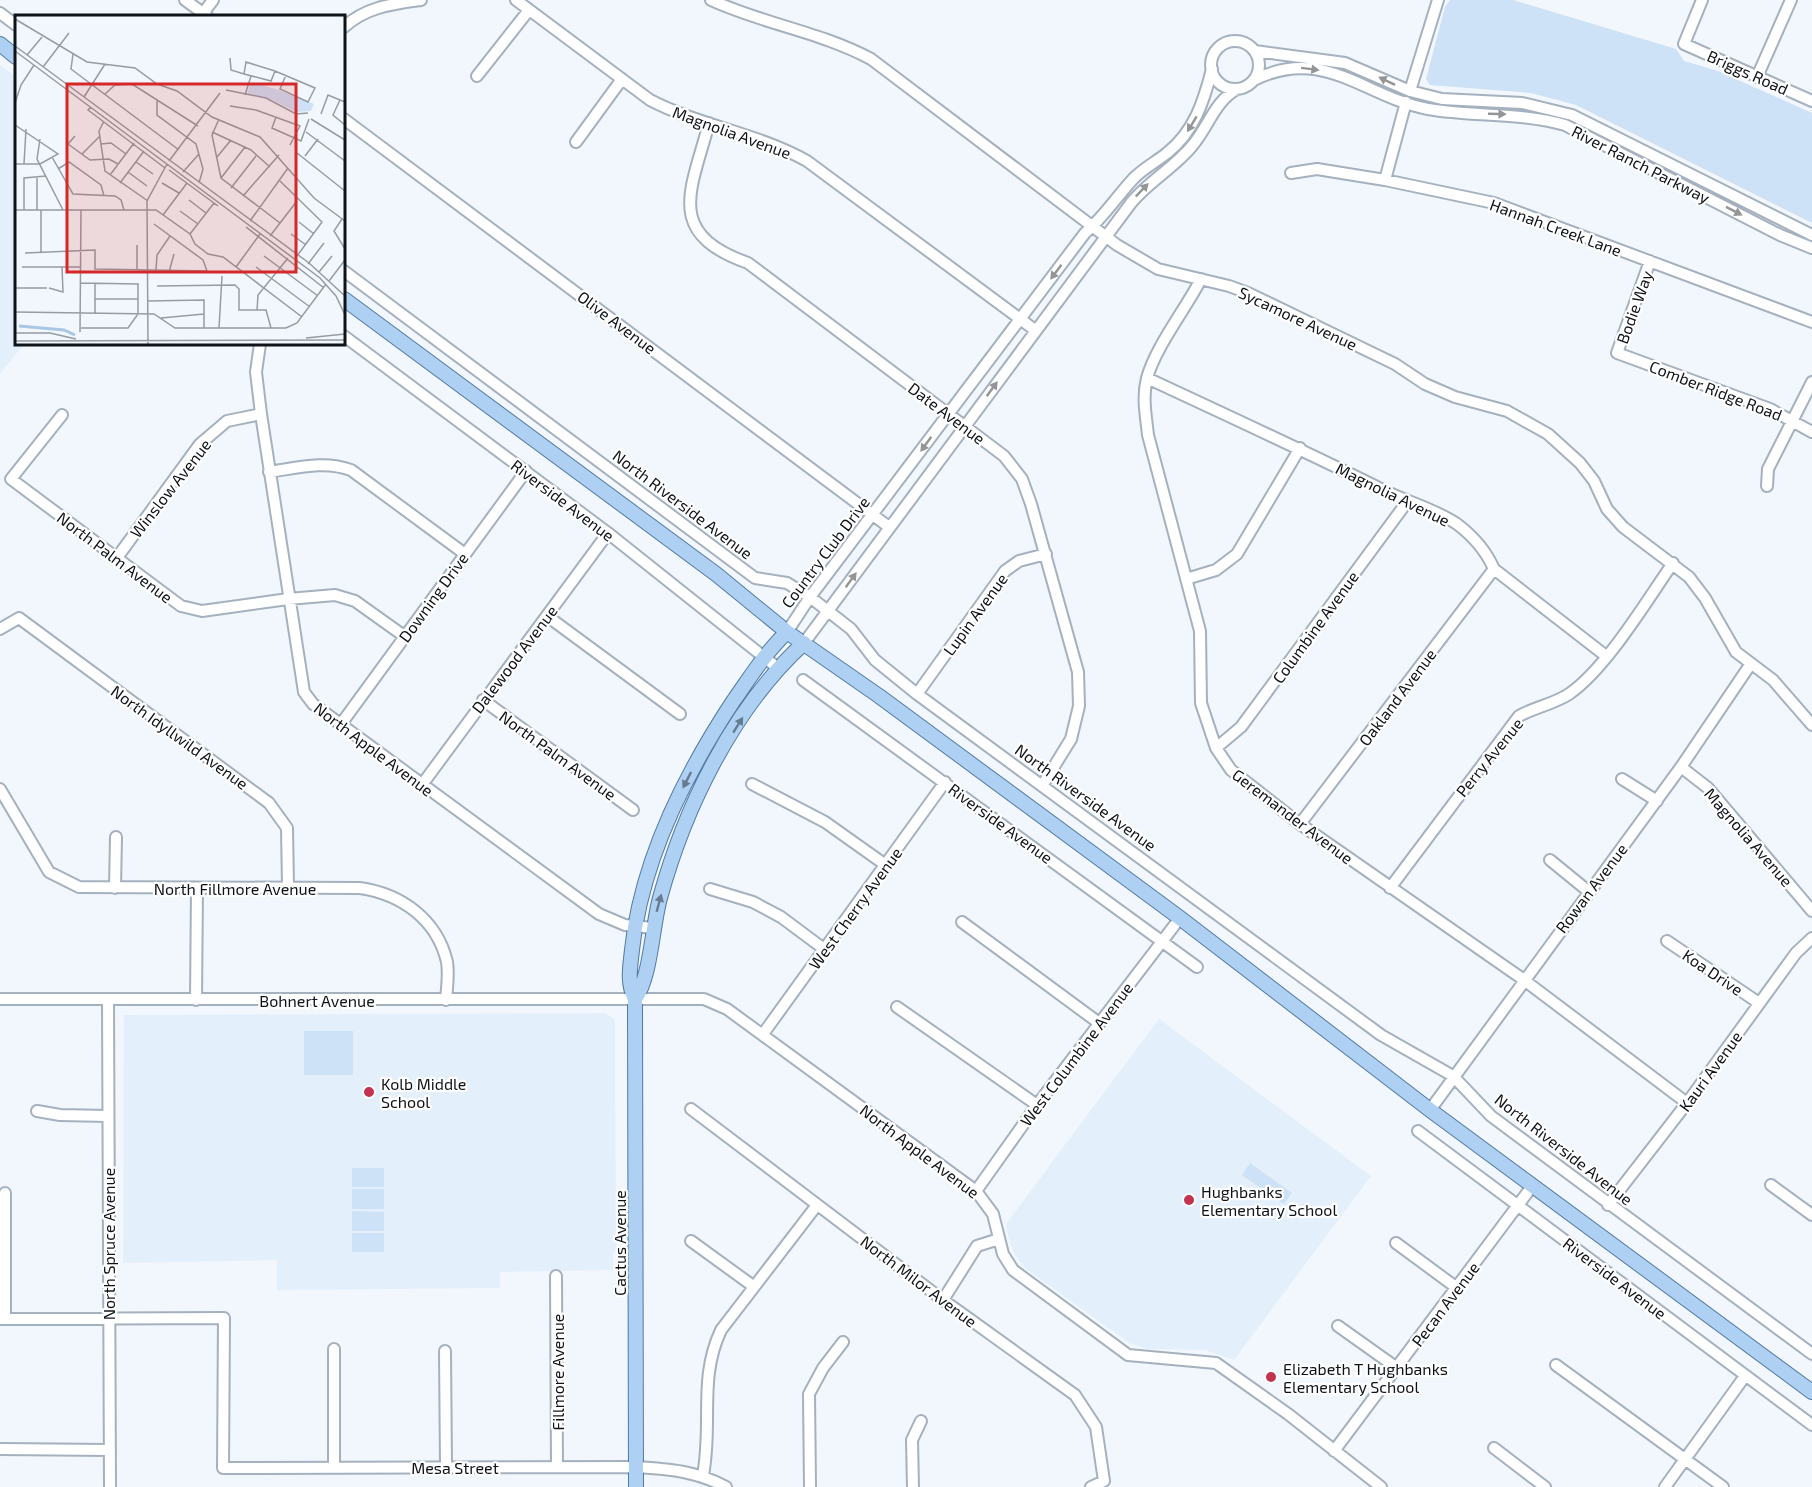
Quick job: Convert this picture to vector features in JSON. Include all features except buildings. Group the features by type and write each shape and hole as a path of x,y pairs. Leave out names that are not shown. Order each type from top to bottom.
{"main road":[{"path":"0,44 15,56"},
{"path":"345,300 716,574 787,632 1179,918 1430,1110 1812,1392"},
{"name":"Country Club Drive","path":"635,999 628,986 634,926 645,885 673,808 707,743 764,657 787,632"},
{"path":"635,999 644,986 652,928 666,876 697,798 742,719 775,674 804,643"},
{"name":"Cactus Avenue","path":"635,999 636,1487"}],"street":[{"path":"185,0 203,15"},
{"path":"205,15 213,0"},
{"path":"345,26 354,18 380,6 421,0"},
{"name":"Magnolia Avenue","path":"516,0 650,100 674,112 780,146 807,161 1035,330"},
{"name":"Sycamore Avenue","path":"711,0 745,16 848,46 871,59 1106,237 1158,269 1248,293 1395,364 1425,384 1455,398 1507,411 1530,422 1548,434 1580,463 1594,481 1607,509 1623,527 1673,563 1705,598 1726,637 1750,665 1773,680 1812,725"},
{"path":"1410,91 1438,0"},
{"name":"Briggs Road","path":"1702,0 1684,44 1812,101"},
{"path":"1757,77 1791,0"},
{"path":"477,76 529,10"},
{"path":"0,13 15,24"},
{"path":"804,643 1142,188 1193,145 1220,100 1254,80 1259,64 1254,51 1244,42 1227,42 1214,53 1212,69 1221,84 1237,88"},
{"name":"River Ranch Parkway","path":"1254,51 1345,63 1410,91 1449,99 1536,105 1572,115 1812,234"},
{"name":"River Ranch Parkway","path":"1254,80 1280,69 1307,68 1356,80 1406,102 1445,112 1526,116 1565,125 1780,235 1812,248"},
{"name":"Country Club Drive","path":"787,632 810,597 1093,226 1135,177 1168,152 1188,131 1205,96 1212,69"},
{"path":"576,142 622,79"},
{"path":"1385,180 1406,102"},
{"name":"Olive Avenue","path":"345,120 889,527"},
{"name":"Date Avenue","path":"709,123 688,201 692,225 708,244 748,263 1004,456 1022,479 1046,554 1078,672 1079,705 1071,739 1042,786"},
{"name":"Hannah Creek Lane","path":"1292,173 1317,169 1385,180 1494,204 1812,322"},
{"name":"Bodie Way","path":"1617,353 1650,261"},
{"name":"North Riverside Avenue","path":"345,272 755,578 787,583 810,597 851,629 875,660 917,694 1381,1035 1453,1076 1491,1116 1608,1205 1812,1353"},
{"name":"Geremander Avenue","path":"1201,279 1184,312 1164,341 1147,378 1144,404 1148,435 1200,631 1202,703 1216,748 1231,770 1300,824 1524,980 1687,1103"},
{"name":"Riverside Avenue","path":"345,337 608,533 764,657 775,674"},
{"name":"North Apple Avenue","path":"260,345 256,372 261,414 304,692 313,704 421,786 599,914 634,926 652,928"},
{"name":"Comber Ridge Road","path":"1617,353 1754,403 1812,432"},
{"name":"Magnolia Avenue","path":"1147,378 1300,448 1407,502 1439,513 1458,525 1488,554 1494,569 1606,656"},
{"path":"1767,486 1768,469 1812,382"},
{"name":"Winslow Avenue","path":"116,559 200,444 227,421 261,414"},
{"name":"North Palm Avenue","path":"62,415 11,479 181,606 202,611 288,599 335,596 355,601 404,636"},
{"path":"1186,579 1215,570 1237,554 1300,448"},
{"path":"269,472 336,464 351,470 465,554"},
{"name":"Downing Drive","path":"341,724 526,471"},
{"name":"Columbine Avenue","path":"1216,748 1241,727 1407,502"},
{"name":"Dalewood Avenue","path":"421,786 608,533"},
{"name":"Lupin Avenue","path":"917,694 1005,571 1019,561 1046,554"},
{"name":"Perry Avenue","path":"1390,888 1519,716 1536,706 1556,701 1583,683 1606,656 1673,563"},
{"name":"Oakland Avenue","path":"1300,824 1494,569"},
{"path":"547,616 680,714"},
{"name":"North Idyllwild Avenue","path":"0,629 18,618 269,803 287,828 288,888"},
{"name":"Rowan Avenue","path":"1430,1110 1588,891 1681,767 1750,665"},
{"name":"Riverside Avenue","path":"802,680 1197,967"},
{"name":"North Palm Avenue","path":"483,700 633,810"},
{"name":"Magnolia Avenue","path":"1681,767 1708,788 1812,911"},
{"path":"1622,779 1656,801"},
{"name":"West Cherry Avenue","path":"763,1034 887,866 945,782"},
{"path":"752,784 825,822 887,866"},
{"name":"North Fillmore Avenue","path":"0,789 50,872 79,888 376,890 393,896 424,916 447,963 446,1000"},
{"path":"115,888 116,837"},
{"path":"1550,860 1588,891"},
{"path":"196,1000 197,888"},
{"path":"710,889 753,902 781,917 824,949"},
{"name":"West Columbine Avenue","path":"976,1191 1037,1105 1179,918"},
{"path":"962,922 1099,1023"},
{"name":"Kauri Avenue","path":"1608,1205 1687,1103 1796,953 1812,938"},
{"name":"Koa Drive","path":"1667,941 1759,1003"},
{"name":"Bohnert Avenue","path":"0,999 635,999"},
{"name":"North Apple Avenue","path":"635,999 704,999 728,1009 976,1191 993,1214 1003,1254 1013,1270 1117,1349 1141,1358 1216,1364 1288,1414 1381,1487"},
{"name":"North Spruce Avenue","path":"108,1000 110,1487"},
{"path":"897,1007 1037,1105"},
{"name":"North Milor Avenue","path":"691,1109 943,1300 1075,1395 1096,1427 1104,1481 1091,1487"},
{"path":"37,1111 60,1115 108,1116"},
{"name":"Riverside Avenue","path":"1418,1131 1812,1425"},
{"name":"Pecan Avenue","path":"1334,1452 1533,1185"},
{"path":"1771,1185 1812,1215"},
{"path":"5,1193 2,1319 109,1318"},
{"path":"702,1475 708,1448 706,1382 710,1353 721,1330 816,1205"},
{"path":"943,1300 977,1246 999,1239"},
{"path":"691,1241 753,1286"},
{"path":"1396,1243 1457,1288"},
{"name":"Fillmore Avenue","path":"556,1276 557,1467"},
{"name":"Mesa Street","path":"109,1318 224,1318 224,1468 636,1467 677,1469 702,1475 726,1487"},
{"path":"1338,1326 1397,1368"},
{"path":"810,1487 809,1394 823,1368 843,1342"},
{"path":"334,1349 334,1468"},
{"path":"445,1351 446,1467"},
{"path":"1556,1365 1723,1487"},
{"path":"1665,1487 1745,1376"},
{"path":"913,1487 912,1440 921,1421"},
{"path":"1494,1448 1545,1487"},
{"path":"0,1449 109,1450"}],"shaded area":[{"path":"1450,0 1513,0 1676,49 1684,61 1718,71 1812,113 1812,223 1576,105 1531,93 1430,85 1426,79 1445,7"},
{"path":"0,65 15,76 15,345 23,345 0,374"},
{"name":"Kolb Middle School","path":"605,1013 615,1019 616,1249 613,1254 613,1270 500,1272 500,1288 277,1290 277,1260 123,1263 124,1015"},
{"name":"Hughbanks Elementary School","path":"1159,1019 1371,1176 1234,1360 1205,1350 1148,1349 1129,1343 1025,1268 1015,1255 1009,1240 1006,1224"},
{"path":"304,1031 353,1031 353,1075 304,1075"},
{"path":"1250,1163 1292,1193 1284,1204 1242,1175"},
{"path":"352,1168 384,1168 384,1187 352,1187"},
{"path":"352,1189 384,1189 384,1209 352,1209"},
{"path":"352,1211 384,1212 384,1231 352,1231"},
{"path":"352,1233 384,1233 384,1252 352,1252"}],"place":[{"name":"Kolb Middle School","path":"369,1092"},
{"name":"Hughbanks Elementary School","path":"1189,1200"},
{"name":"Elizabeth T Hughbanks Elementary School","path":"1271,1377"}]}
